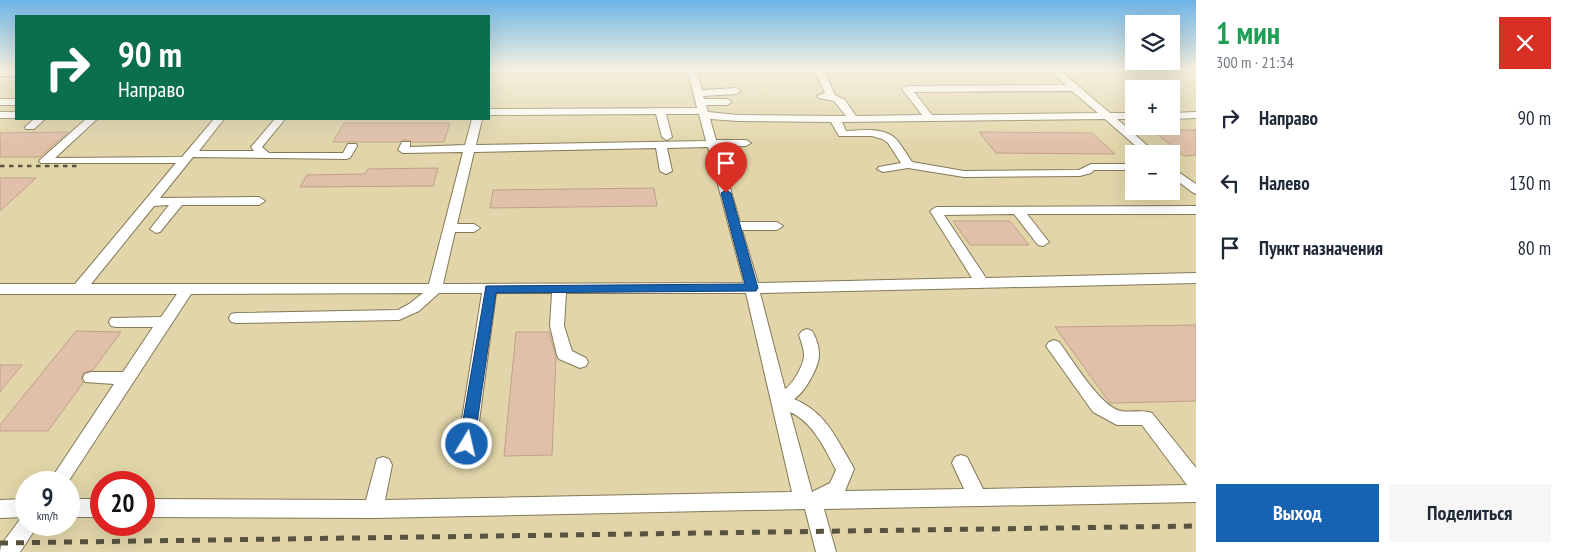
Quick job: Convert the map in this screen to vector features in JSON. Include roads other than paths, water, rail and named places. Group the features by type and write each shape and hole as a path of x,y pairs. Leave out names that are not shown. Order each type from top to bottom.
{"lane":[{"path":"698,94 752,288 779,400 808,501 826,552"},
{"path":"701,105 729,94"},
{"path":"825,94 826,96 842,101 853,119"},
{"path":"911,94 929,118"},
{"path":"1082,94 1142,145"},
{"path":"0,102 15,102"},
{"path":"490,112 660,112 727,102"},
{"path":"701,105 738,118 853,119 1125,116"},
{"path":"660,112 666,171"},
{"path":"0,115 15,115"},
{"path":"1180,116 1196,115"},
{"path":"835,119 843,134 872,133 892,141 908,165"},
{"path":"30,128 39,120"},
{"path":"91,120 45,161 263,154 266,156 346,156 352,146"},
{"path":"79,289 218,120"},
{"path":"263,154 256,147 279,120"},
{"path":"236,318 399,315 409,312 421,303 434,289 477,120"},
{"path":"406,144 403,150 664,141 712,144 746,143"},
{"path":"884,169 908,165 964,174 1080,173 1087,171 1091,167 1125,167"},
{"path":"1180,177 1196,190"},
{"path":"150,202 259,201"},
{"path":"156,229 178,202"},
{"path":"1017,210 1042,242"},
{"path":"984,284 936,211 1196,210"},
{"path":"735,226 777,226"},
{"path":"450,228 474,228"},
{"path":"0,289 752,288 1196,278"},
{"path":"559,288 557,326 565,356 580,362"},
{"path":"66,471 187,289"},
{"path":"467,444 490,289"},
{"path":"116,322 166,322"},
{"path":"779,400 796,391 805,374 812,356 807,335"},
{"path":"1054,346 1099,407 1117,418 1146,418 1196,482"},
{"path":"91,378 129,378"},
{"path":"779,400 806,411 825,434 846,469 837,489 808,501"},
{"path":"961,463 978,498"},
{"path":"374,509 383,465"},
{"path":"155,508 374,509 1196,494"},
{"path":"0,509 15,508"},
{"path":"8,552 20,536"}],"railway":[{"path":"0,166 79,166"},
{"path":"0,543 1196,526"}]}
